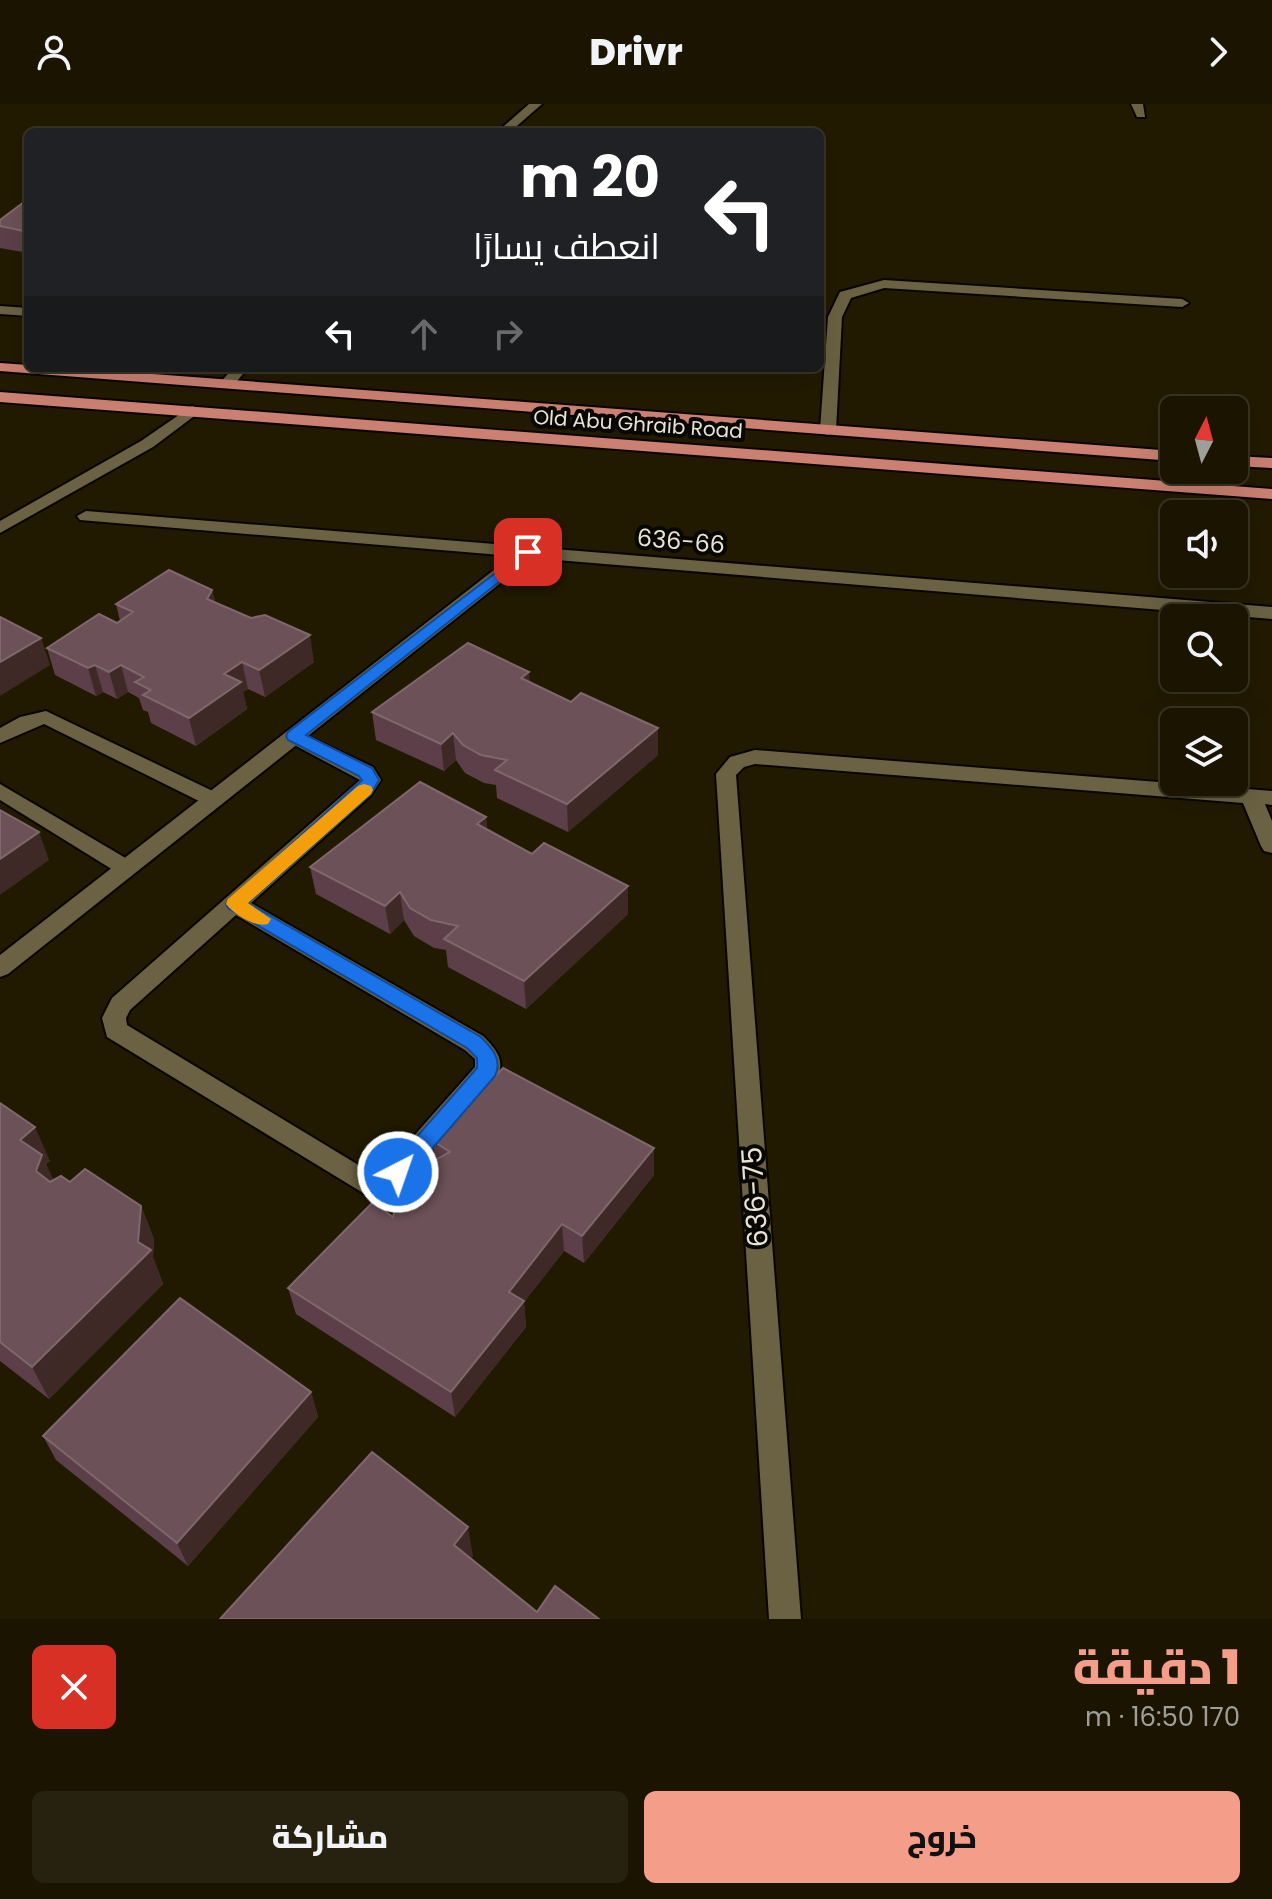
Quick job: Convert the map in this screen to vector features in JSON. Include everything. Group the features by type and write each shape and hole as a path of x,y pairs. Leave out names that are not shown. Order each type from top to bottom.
{"highway":[{"name":"Old Abu Ghraib Road","path":"0,367 24,369"},
{"name":"Old Abu Ghraib Road","path":"67,372 1160,455"},
{"name":"Old Abu Ghraib Road","path":"0,397 1272,494"},
{"path":"1248,462 1272,463"}],"street":[{"path":"508,128 536,104"},
{"path":"828,430 835,317 845,295 884,284 1182,303"},
{"path":"0,310 24,312"},
{"path":"227,384 238,372"},
{"path":"0,528 147,444 192,411"},
{"name":"636-66","path":"86,516 1272,613"},
{"path":"0,968 528,552"},
{"path":"0,737 27,721 46,717 214,800"},
{"path":"235,904 474,1043 487,1056 488,1070 398,1172 384,1181 368,1185 116,1030 114,1018 121,1004 364,790 371,780 366,772 294,736"},
{"name":"636-75","path":"785,1619 726,774 737,762 755,757 1262,797"},
{"path":"0,791 126,868"},
{"path":"1262,797 1272,846"}],"building":[{"path":"24,202 24,231 0,226 0,220"},
{"path":"169,570 212,590 207,599 251,618 265,615 310,635 259,670 242,662 224,674 241,682 189,718 143,695 151,690 135,682 144,677 121,665 109,672 95,665 88,668 47,648 99,614 117,623 133,612 116,604"},
{"path":"0,617 41,638 0,662"},
{"path":"468,643 529,672 521,678 571,702 581,693 658,728 567,804 495,770 507,760 481,755 463,745 453,733 441,744 372,712"},
{"path":"420,782 486,817 477,824 532,854 544,843 628,886 524,981 444,939 458,926 431,920 410,908 400,892 385,906 310,867"},
{"path":"0,810 39,832 0,859"},
{"path":"503,1068 654,1148 582,1236 562,1224 509,1292 524,1301 451,1392 288,1288 373,1202 393,1217 400,1191 409,1179 421,1168 450,1152 432,1140"},
{"path":"0,1103 35,1127 20,1140 42,1155 36,1171 50,1182 61,1176 70,1182 85,1169 141,1206 138,1242 151,1250 32,1367 0,1342"},
{"path":"180,1298 311,1392 177,1543 43,1436"},
{"path":"372,1452 468,1527 454,1545 537,1612 555,1586 599,1619 220,1619"}],"slow traffic":[{"path":"262,919 235,904 364,790"}],"route":[{"path":"398,1172 488,1070 487,1056 474,1043 235,904 364,790 371,780 366,772 294,736 528,552"}]}
